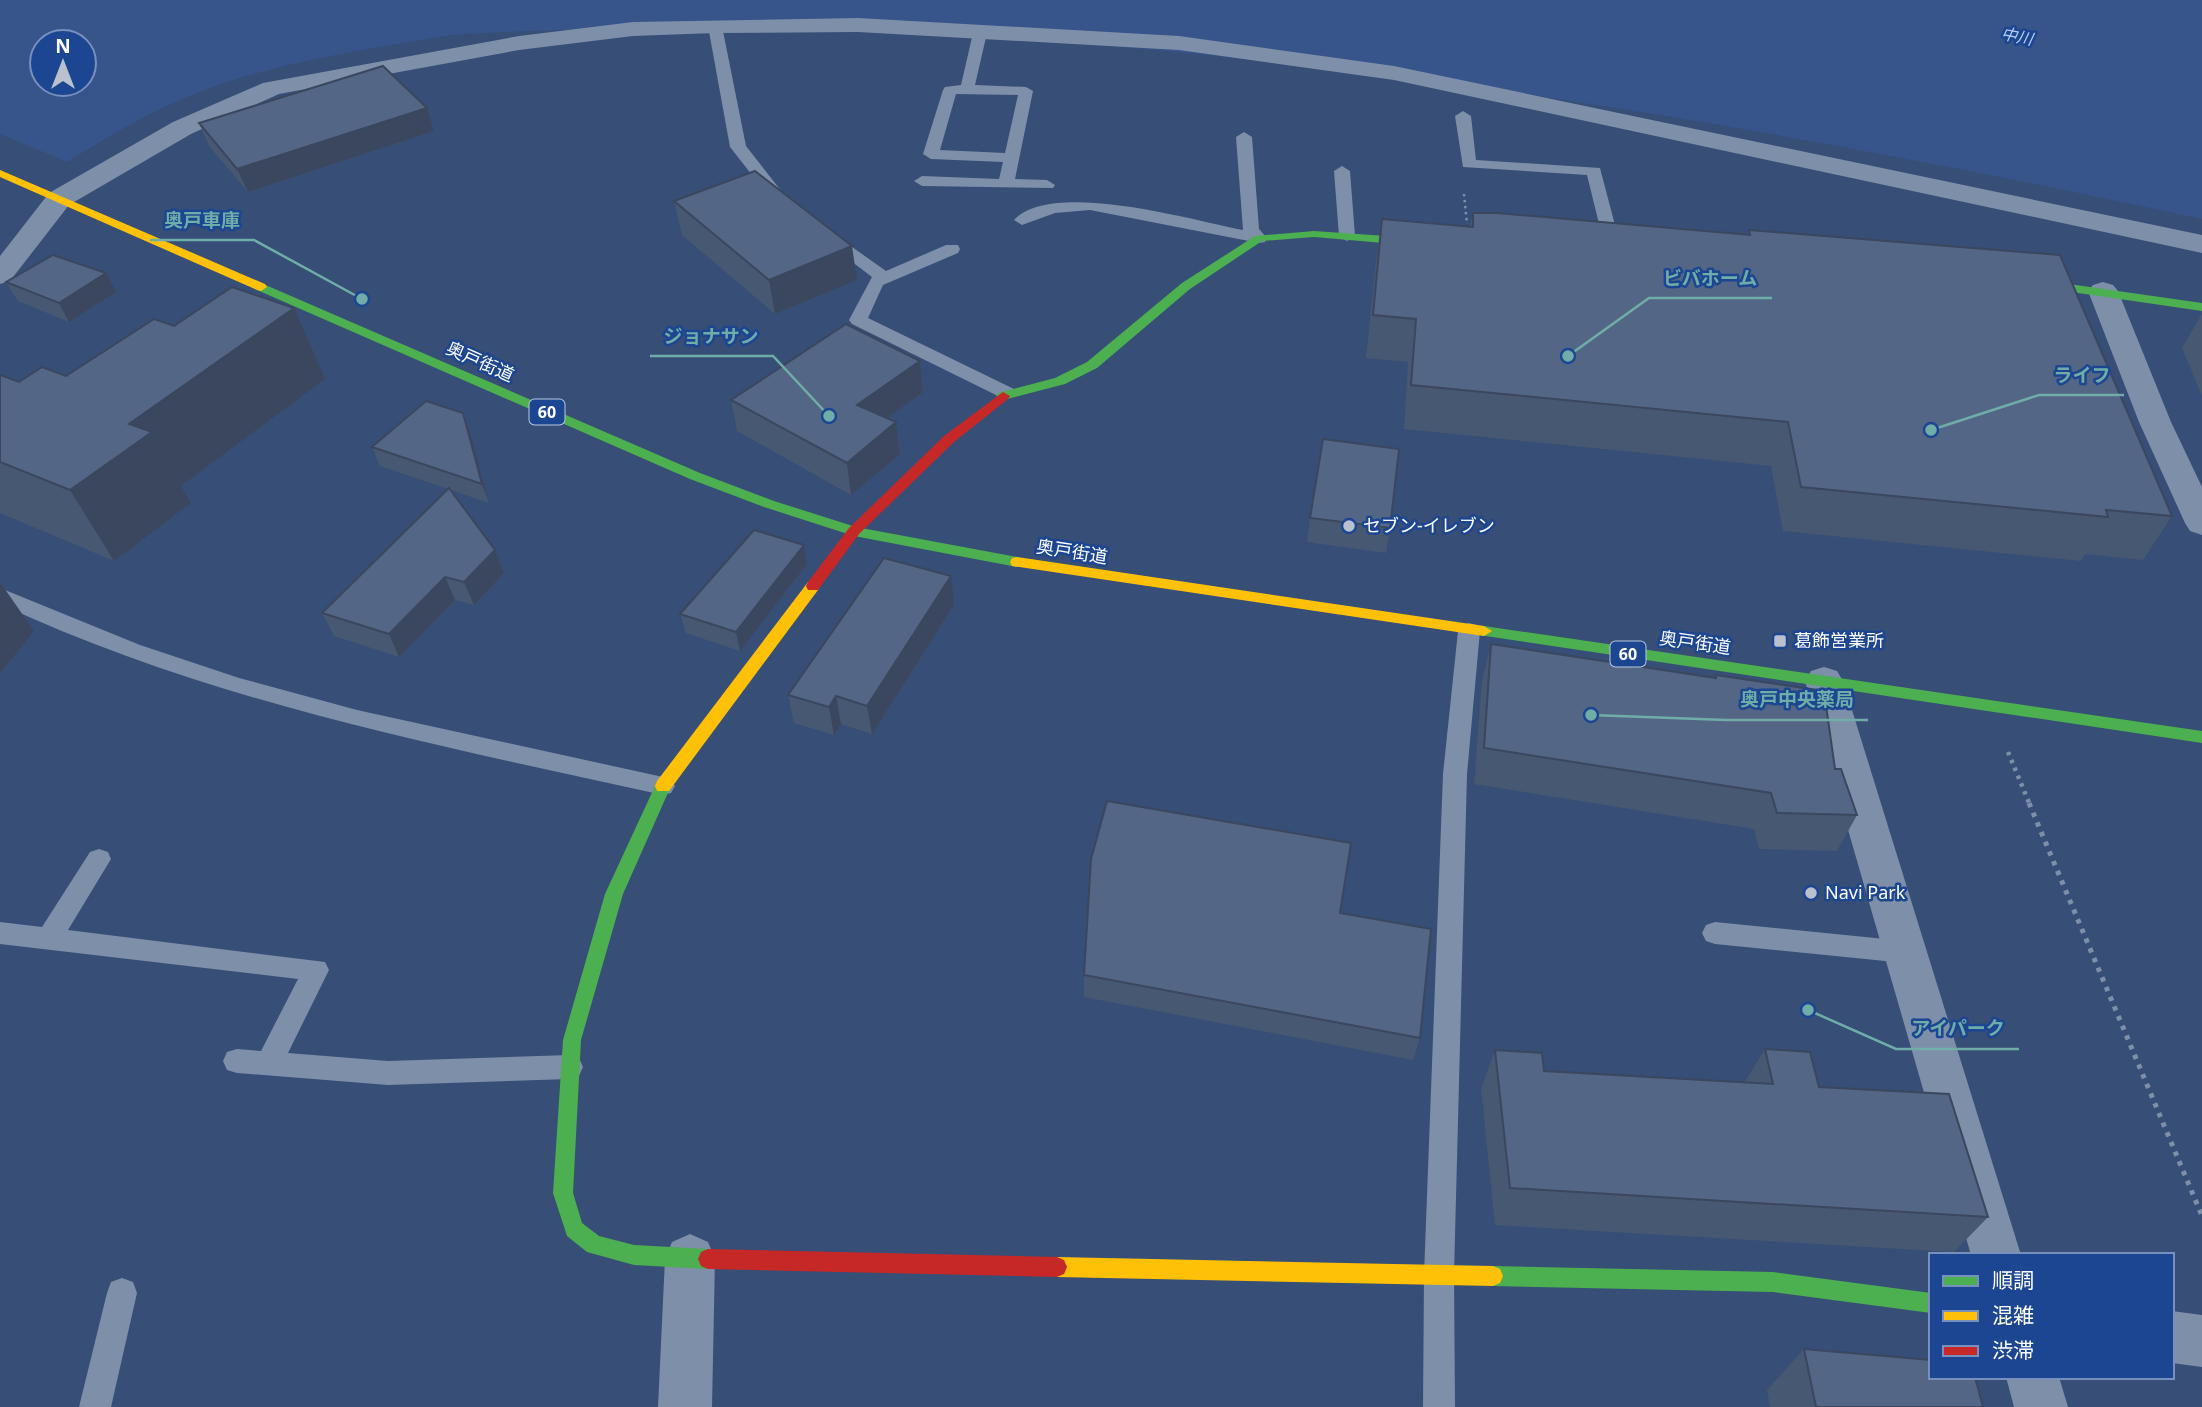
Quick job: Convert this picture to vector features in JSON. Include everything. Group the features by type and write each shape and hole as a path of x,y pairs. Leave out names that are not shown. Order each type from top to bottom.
{"street":[{"path":"0,275 53,197 194,121 272,88 519,43 633,29 715,26 858,25 1179,43 1394,73 2202,244"},
{"name":"奥戸街道","path":"0,173 695,476 854,531 1054,569 2202,737"},
{"path":"1469,243 1314,234 1259,238 1186,286 1092,365 1060,381 1007,393 949,439 854,531 663,786 614,894 585,985 572,1040 563,1193 568,1216 580,1237 614,1252 690,1259 1773,1282 1929,1303"},
{"path":"1590,247 1619,249"},
{"path":"1997,278 2202,307"},
{"path":"2103,291 2155,422 2202,523"},
{"path":"1824,681 1995,1253"},
{"path":"685,1407 690,1259"},
{"path":"2174,1337 2202,1341"},
{"path":"2033,1379 2041,1407"}],"lane":[{"path":"715,26 738,147 769,190 790,206"},
{"path":"967,89 980,33"},
{"path":"1006,184 1012,158 1026,90 950,90 931,154 1012,158"},
{"path":"1463,116 1469,164 1594,170 1619,249"},
{"path":"1244,137 1251,230 1259,238"},
{"path":"1342,172 1347,236"},
{"path":"922,181 1047,186"},
{"path":"1022,220 1052,208 1090,205 1259,238"},
{"path":"811,222 884,278"},
{"path":"952,249 876,282 858,320 1007,393"},
{"path":"0,595 71,628 177,667 304,704 663,786"},
{"path":"1438,1407 1439,1275 1455,774 1469,631"},
{"path":"49,938 99,859"},
{"path":"0,933 316,970 269,1063"},
{"path":"1715,933 1905,953"},
{"path":"237,1061 387,1073 569,1067"},
{"path":"95,1407 121,1293"}],"path":[{"path":"1469,164 1461,167 1469,243"},
{"path":"1989,706 2202,1216"}],"water":[{"name":"中川","path":"0,0 2202,0 2202,219 1773,134 1553,98 1332,68 1110,46 888,32 668,28 451,35 323,58 228,82 171,104 96,144 0,205"}],"pier":[{"path":"0,134 72,164 0,208"}],"building":[{"path":"383,66 427,108 237,169 199,123"},
{"path":"755,171 852,246 769,280 674,201"},
{"path":"1473,213 1750,235 1749,230 2060,255 2172,516 2106,510 2108,517 1801,487 1788,422 1411,385 1416,319 1373,315 1382,219 1473,227"},
{"path":"53,255 106,273 59,303 6,282"},
{"path":"232,287 294,308 129,424 152,432 70,490 0,462 0,375 19,382 42,367 66,376 154,319 174,326"},
{"path":"846,324 920,361 857,405 896,422 847,463 731,400"},
{"path":"426,401 463,413 482,484 372,447"},
{"path":"1323,439 1399,449 1390,528 1310,518"},
{"path":"449,488 495,550 464,582 445,577 389,634 322,613"},
{"path":"754,530 804,545 736,632 680,614"},
{"path":"884,558 951,576 867,706 836,696 829,707 788,695"},
{"path":"1491,644 1716,678 1716,675 1824,691 1835,769 1841,769 1857,815 1777,813 1771,793 1484,748"},
{"path":"1107,801 1351,843 1340,913 1431,929 1420,1038 1084,975 1091,859"},
{"path":"1765,1049 1810,1052 1819,1087 1949,1094 1988,1217 1510,1188 1495,1050 1542,1053 1544,1071 1773,1084"},
{"path":"1804,1349 1929,1360 1929,1379 1976,1379 1983,1407 1816,1407"}],"traffic: fast":[{"path":"1003,396 1060,381 1092,365 1186,286 1259,238 1314,234 1430,243"},
{"path":"2020,281 2202,307"},
{"path":"261,287 695,476 769,504 854,531 1017,562"},
{"path":"1484,631 2202,737"},
{"path":"663,786 614,894 572,1040 563,1193 574,1229 594,1245 634,1255 708,1259"},
{"path":"1493,1276 1773,1282 1929,1303"}],"traffic: slow":[{"path":"0,173 261,287"},
{"path":"1017,562 1484,631"},
{"path":"663,786 813,586"},
{"path":"1057,1267 1493,1276"}],"traffic: jam":[{"path":"813,586 854,531 949,439 1003,396"},
{"path":"708,1259 1057,1267"}],"place":[{"name":"奥戸車庫","path":"362,299"},
{"name":"ビバホーム","path":"1568,356"},
{"name":"ジョナサン","path":"829,416"},
{"name":"ライフ","path":"1931,430"},
{"name":"セブン-イレブン","path":"1349,526"},
{"name":"葛飾営業所","path":"1780,641"},
{"name":"奥戸中央薬局","path":"1591,715"},
{"name":"Navi Park","path":"1811,893"},
{"name":"アイパーク","path":"1808,1010"}]}
